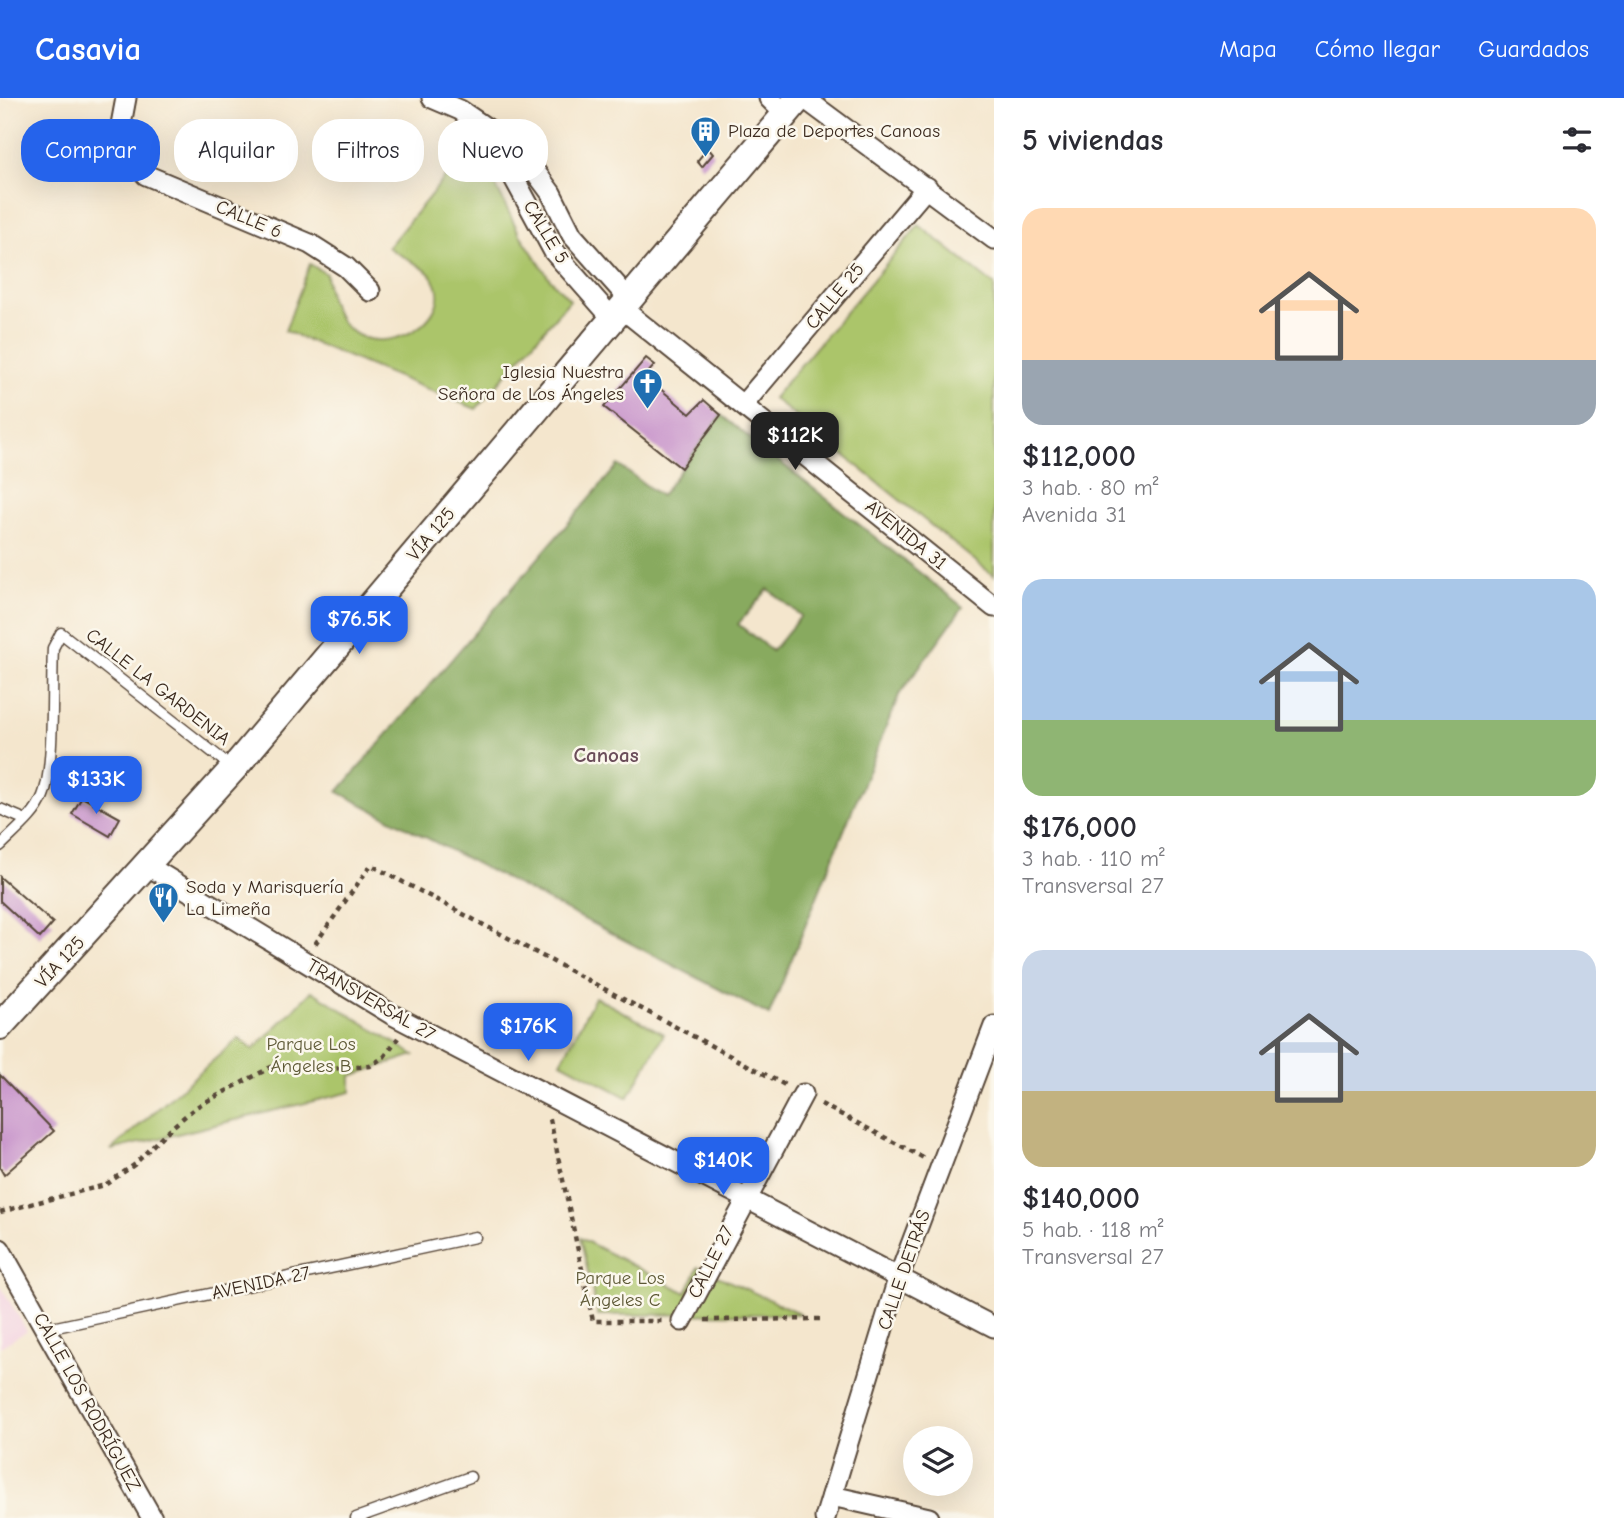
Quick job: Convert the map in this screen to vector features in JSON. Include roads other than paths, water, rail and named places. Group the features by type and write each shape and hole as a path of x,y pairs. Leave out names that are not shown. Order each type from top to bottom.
{"main road":[{"name":"VÍA 125","path":"0,1026 148,866 234,768 789,102"}],"street":[{"name":"CALLE 6","path":"126,98 120,130 126,152 146,175 310,244 346,267 370,291"},
{"name":"CALLE 5","path":"432,98 460,110 520,151 551,193 572,235 620,308"},
{"path":"789,102 927,187 994,239"},
{"name":"CALLE 25","path":"743,405 927,187"},
{"name":"AVENIDA 31","path":"620,308 994,607"},
{"name":"TRANSVERSAL 27","path":"148,866 409,1024 898,1279"},
{"name":"CALLE DETRÁS","path":"825,1518 898,1279 994,1026"},
{"name":"CALLE 27","path":"681,1321 744,1199 803,1094"},
{"name":"CALLE LOS RODRÍGUEZ","path":"0,1249 152,1518"},
{"path":"898,1279 994,1327"},
{"path":"832,1496 929,1518"}],"lane":[{"name":"CALLE LA GARDENIA","path":"26,820 36,810 44,795 48,770 53,648 61,633 234,768"},
{"path":"0,809 26,820 0,846"},
{"name":"AVENIDA 27","path":"47,1329 475,1237"},
{"path":"356,1518 470,1478"}],"place":[{"name":"Plaza de Deportes Canoas","path":"705,158"},
{"name":"Iglesia Nuestra Señora de Los Ángeles","path":"647,410"},
{"name":"Soda y Marisquería La Limeña","path":"163,925"}],"district":[{"name":"Canoas","path":"606,755"}],"park label":[{"name":"Parque Los Ángeles B","path":"311,1055"},
{"name":"Parque Los Ángeles C","path":"620,1289"}]}
